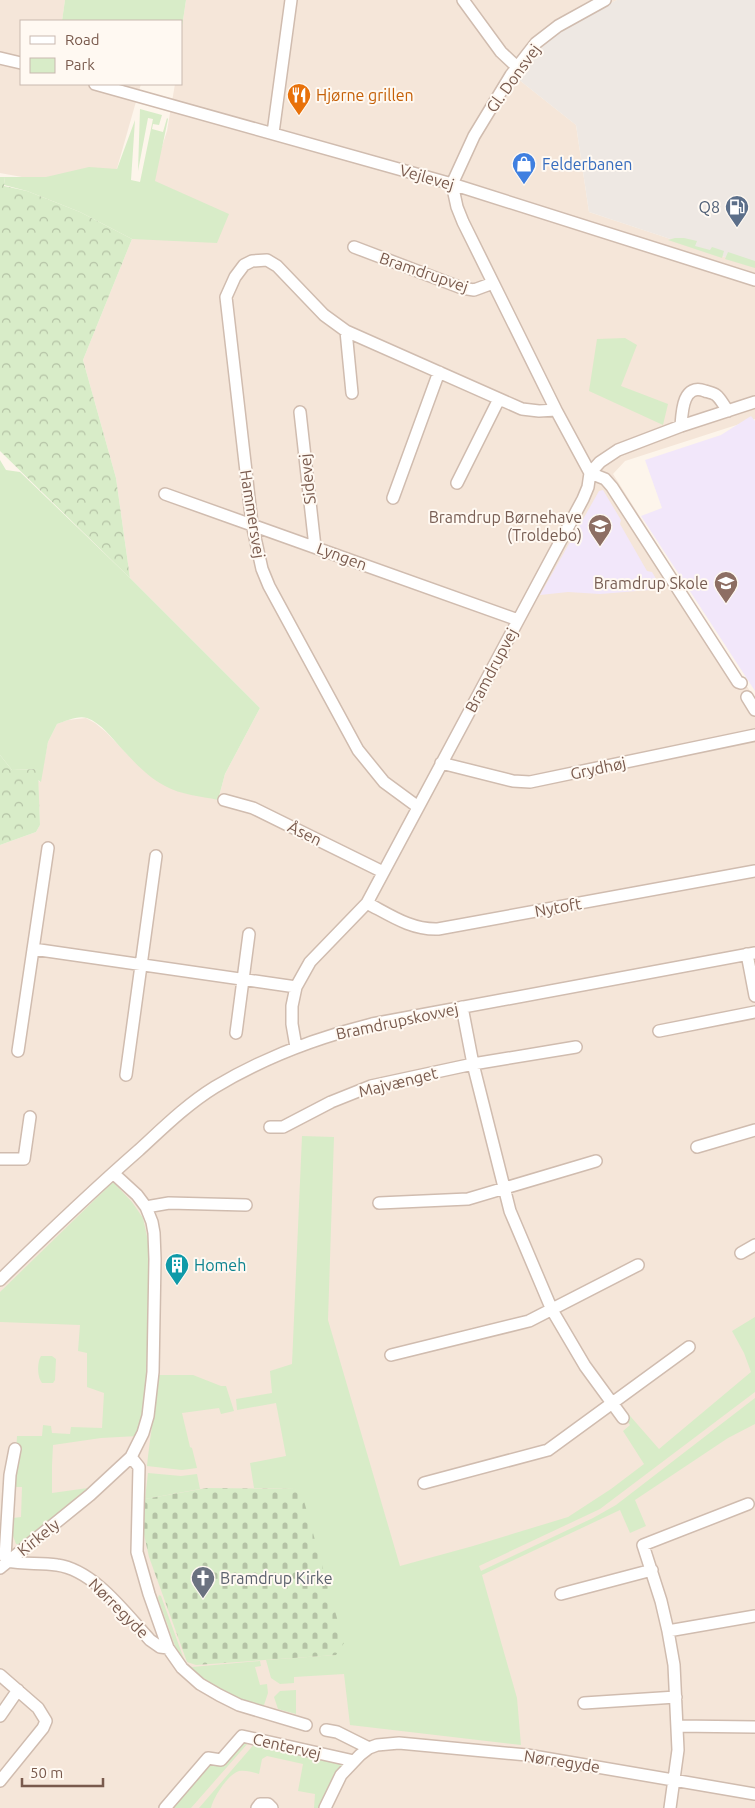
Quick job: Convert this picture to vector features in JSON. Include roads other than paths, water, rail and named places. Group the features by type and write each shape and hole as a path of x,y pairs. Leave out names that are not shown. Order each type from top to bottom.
{"street":[{"path":"274,133 291,0"},
{"path":"463,0 501,52 517,67"},
{"name":"Gl. Donsvej","path":"452,184 474,136 517,67 536,44 558,26 605,0"},
{"path":"0,58 20,63"},
{"name":"Vejlevej","path":"99,85 452,184 755,280"},
{"name":"Bramdrupvej","path":"296,1047 292,1024 292,1006 296,988 310,962 366,903 583,499 588,486 590,473 556,410 463,222 457,207 452,184"},
{"name":"Bramdrupvej","path":"354,247 462,288 474,290 493,283"},
{"name":"Hammersvej","path":"346,331 324,315 277,266 267,260 252,261 244,265 235,276 226,297 252,524 262,569 269,586 358,750 384,782 418,807"},
{"path":"352,393 346,331 522,409 556,410"},
{"path":"392,498 439,372"},
{"path":"681,426 682,411 687,394 693,390 700,389 715,394 728,410"},
{"path":"457,483 499,399"},
{"path":"741,683 738,682 612,487 605,479 590,473 600,462 618,450 681,426 755,402"},
{"name":"Sidevej","path":"300,412 315,547"},
{"name":"Lyngen","path":"165,494 518,620"},
{"path":"747,697 755,710"},
{"name":"Grydhøj","path":"441,763 513,782 530,782 755,735"},
{"name":"Åsen","path":"224,800 254,808 383,872"},
{"path":"18,1051 48,848"},
{"path":"126,1075 156,856"},
{"name":"Nytoft","path":"366,903 412,926 424,929 438,929 755,871"},
{"path":"236,1033 249,934"},
{"path":"33,950 296,988"},
{"path":"751,954 755,996"},
{"name":"Bramdrupskovvej","path":"0,1280 4,1268 175,1117 199,1098 243,1070 273,1055 339,1032 372,1024 751,954"},
{"path":"462,1007 473,1064 510,1211 552,1310 585,1366 623,1418"},
{"path":"658,1031 755,1012"},
{"name":"Majvænget","path":"270,1127 283,1128 331,1102 371,1086 473,1064 576,1046"},
{"path":"0,1159 24,1159 30,1118"},
{"path":"697,1147 755,1130"},
{"path":"379,1203 468,1199 596,1161"},
{"name":"Kirkely","path":"4,1564 90,1494 131,1457 143,1433 148,1416 153,1372 156,1259 152,1222 146,1207 137,1195 113,1173"},
{"path":"146,1207 169,1203 246,1205"},
{"path":"741,1253 755,1245"},
{"path":"391,1355 529,1322 638,1265"},
{"path":"424,1483 548,1450 689,1347"},
{"name":"Kirkely","path":"4,1564 10,1475 15,1449"},
{"path":"131,1457 139,1467 137,1552 146,1586 168,1648"},
{"path":"670,1808 678,1750 674,1665 668,1631 652,1570 643,1545 748,1504"},
{"name":"Nørregyde","path":"4,1564 55,1564 81,1572 96,1583 150,1640 160,1647 168,1648 182,1668 200,1684 239,1705 306,1725"},
{"path":"561,1594 652,1570"},
{"path":"668,1631 755,1616"},
{"path":"0,1674 38,1708 46,1721 43,1728 0,1781"},
{"path":"0,1716 18,1690"},
{"path":"584,1703 676,1697"},
{"path":"677,1726 755,1727"},
{"path":"325,1808 341,1775 368,1748 337,1732 326,1730"},
{"name":"Centervej","path":"165,1808 208,1758 221,1760 242,1736 354,1761"},
{"name":"Nørregyde","path":"368,1748 377,1745 399,1743 527,1755 755,1794"},
{"path":"257,1808 260,1804 268,1804 272,1808"}],"place":[{"name":"Hjørne grillen","path":"299,116"},
{"name":"Felderbanen","path":"524,185"},
{"name":"Q8","path":"737,228"},
{"name":"Bramdrup Børnehave (Troldebo)","path":"600,547"},
{"name":"Bramdrup Skole","path":"726,604"},
{"name":"Homeh","path":"177,1286"},
{"name":"Bramdrup Kirke","path":"203,1599"}]}
